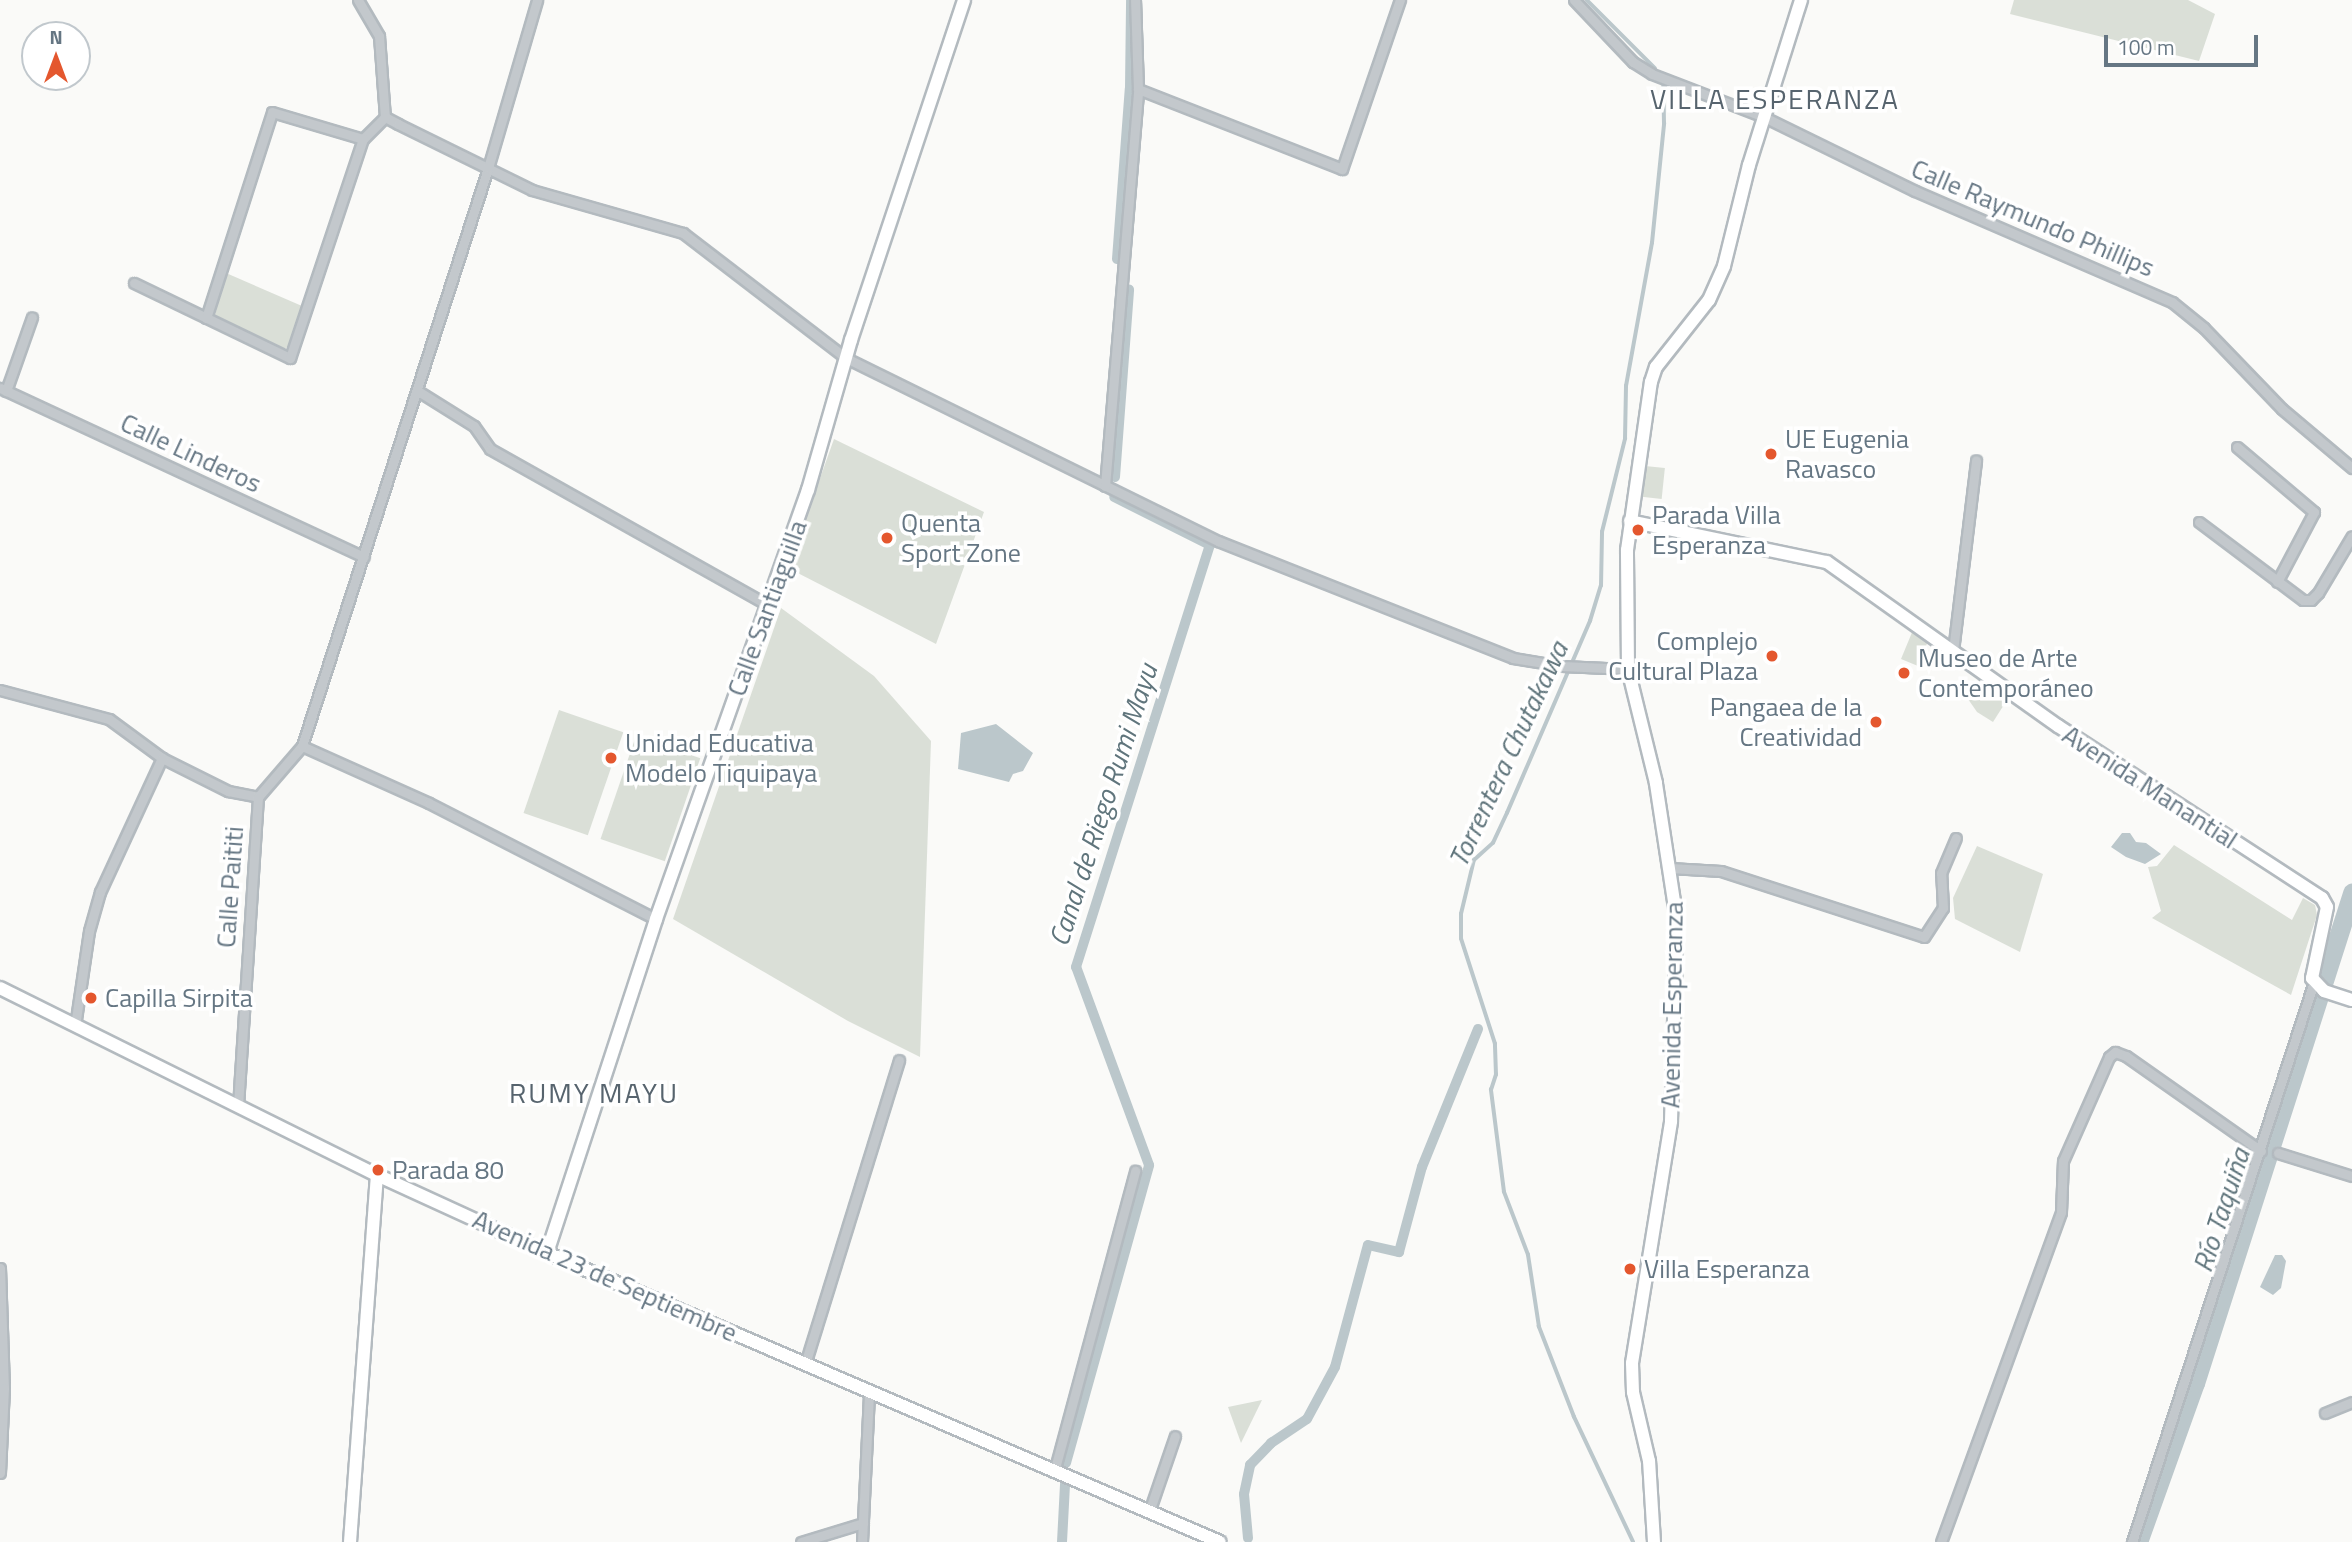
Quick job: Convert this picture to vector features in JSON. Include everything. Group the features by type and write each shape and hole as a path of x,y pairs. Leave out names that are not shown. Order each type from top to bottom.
{"main road":[{"name":"Calle Santiaguilla","path":"547,1253 656,919 808,490 846,358 964,0"},
{"name":"Avenida Esperanza","path":"1654,1542 1649,1461 1633,1392 1632,1363 1671,1121 1677,921 1671,869 1628,669 1630,522 1651,382 1656,367 1709,300 1724,266 1764,117 1801,0"},
{"name":"Avenida Manantial","path":"1630,522 1827,562 1955,656 2322,898 2327,906 2310,971 2323,989"},
{"name":"Avenida 23 de Septiembre","path":"0,988 377,1175 547,1253 1220,1542"},
{"path":"2323,989 2352,1000"},
{"path":"350,1542 377,1175"}],"street":[{"path":"134,283 290,358 363,139 385,117 379,36 358,0"},
{"path":"0,690 108,719 162,758 228,791 258,797 302,746 418,391 537,0"},
{"path":"1105,486 1138,89 1135,0"},
{"path":"1138,89 1342,169 1400,0"},
{"name":"Calle Raymundo Phillips","path":"1574,0 1633,62 1653,74 1764,117 1915,191 2172,302 2204,328 2282,409 2352,468"},
{"path":"206,318 271,112 363,139"},
{"path":"385,117 532,190 683,233 846,358 1218,541 1513,658 1566,667 1628,669"},
{"path":"3,389 32,317"},
{"name":"Calle Linderos","path":"3,389 364,557"},
{"path":"418,391 474,426 490,449 768,605"},
{"path":"2237,447 2315,512 2277,582"},
{"path":"1955,656 1951,644 1976,460"},
{"path":"2199,522 2303,600 2311,600 2352,536"},
{"path":"302,746 429,803 656,919"},
{"path":"75,1026 89,932 100,892 162,758"},
{"name":"Calle Paititi","path":"238,1106 258,797"},
{"path":"1671,869 1721,870 1924,937 1942,908 1941,873 1956,838"},
{"path":"2132,1542 2261,1151 2323,989"},
{"path":"1941,1542 2061,1212 2063,1160 2109,1057 2115,1052 2126,1056 2261,1151"},
{"path":"805,1364 900,1060"},
{"path":"2278,1153 2352,1176"},
{"path":"1054,1472 1135,1171"},
{"path":"0,1268 4,1388 0,1473"},
{"path":"862,1542 869,1393"},
{"path":"2325,1413 2352,1402"},
{"path":"1149,1512 1175,1436"},
{"path":"801,1542 863,1523"}],"shaded area":[{"path":"2014,0 2188,0 2215,14 2199,61 2010,14"},
{"path":"226,273 302,306 288,347 283,349 215,315"},
{"name":"Quenta Sport Zone","path":"834,439 984,512 936,644 788,568"},
{"path":"1645,466 1665,468 1662,499 1642,497"},
{"path":"781,608 874,676 931,741 920,1057 848,1021 673,919"},
{"path":"1913,630 1928,641 1918,666 1901,659"},
{"path":"1978,680 2007,700 1993,722 1977,712 1968,699"},
{"path":"559,710 623,732 588,835 524,813"},
{"path":"996,724 1033,753 1023,771 1013,774 1009,782 958,769 961,733"},
{"path":"636,736 700,758 665,861 601,839"},
{"path":"2122,833 2130,833 2136,842 2146,843 2161,854 2145,864 2126,857 2111,847"},
{"path":"2174,845 2292,920 2303,898 2315,905 2317,915 2291,995 2152,918 2161,911 2148,867 2157,866"},
{"path":"1977,846 2043,874 2020,952 1955,919 1953,898"},
{"path":"2275,1255 2282,1255 2286,1261 2281,1288 2273,1295 2260,1287"},
{"path":"1262,1400 1241,1443 1228,1407"}],"waterway":[{"name":"Canal de Riego Rumi Mayu","path":"1117,259 1130,88 1131,0"},
{"name":"Torrentera Chutakawa","path":"1587,0 1655,68"},
{"name":"Torrentera Chutakawa","path":"1633,1542 1574,1417 1539,1327 1528,1255 1504,1192 1491,1090 1496,1075 1495,1044 1461,939 1461,914 1474,860 1493,843 1507,813 1590,621 1601,586 1602,532 1625,439 1626,386 1652,243 1664,124 1663,85"},
{"name":"Canal de Riego Rumi Mayu","path":"1115,477 1129,290"},
{"name":"Canal de Riego Rumi Mayu","path":"1066,1463 1149,1165 1076,967 1210,545 1114,497"},
{"name":"Río Taquiña","path":"2138,1542 2195,1383 2352,893"},
{"path":"1248,1538 1244,1494 1250,1465 1271,1443 1307,1419 1335,1367 1368,1245 1399,1252 1422,1167 1478,1029"},
{"name":"Canal de Riego Rumi Mayu","path":"1062,1542 1065,1484"}],"place":[{"name":"UE Eugenia Ravasco","path":"1771,454"},
{"name":"Parada Villa Esperanza","path":"1638,530"},
{"name":"Quenta Sport Zone","path":"887,538"},
{"name":"Complejo Cultural Plaza","path":"1772,656"},
{"name":"Museo de Arte Contemporáneo","path":"1904,673"},
{"name":"Pangaea de la Creatividad","path":"1876,722"},
{"name":"Unidad Educativa Modelo Tiquipaya","path":"611,758"},
{"name":"Capilla Sirpita","path":"91,998"},
{"name":"Parada 80","path":"378,1170"},
{"name":"Villa Esperanza","path":"1630,1269"}],"district":[{"name":"VILLA ESPERANZA","path":"1775,99"},
{"name":"RUMY MAYU","path":"594,1093"}]}
